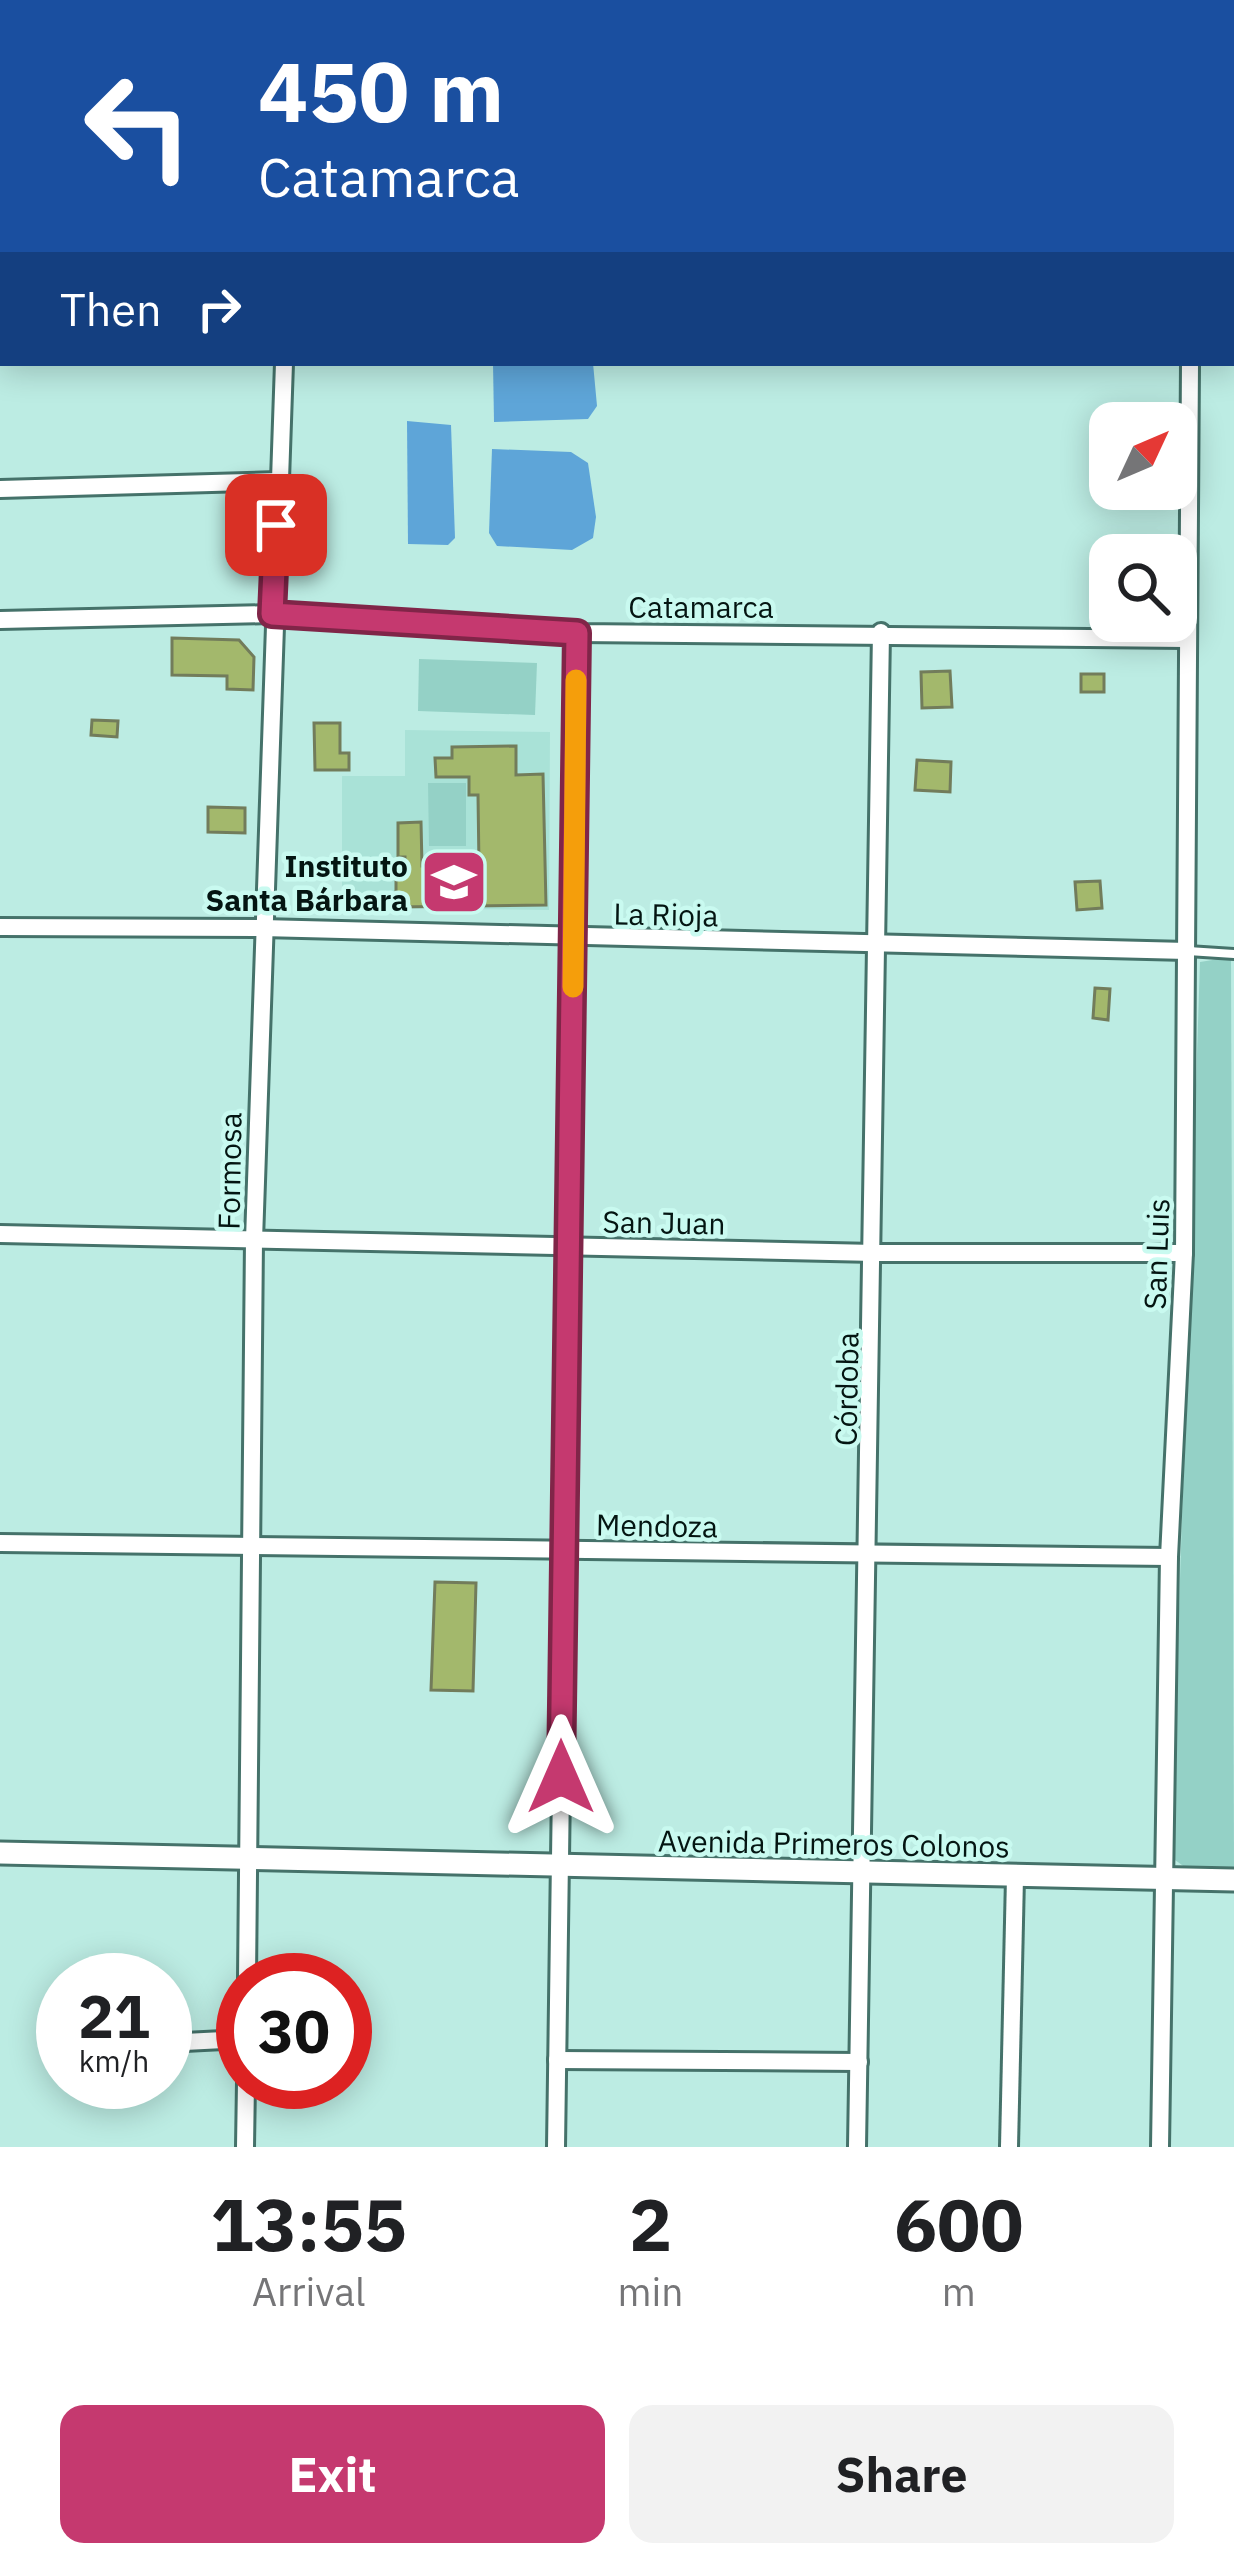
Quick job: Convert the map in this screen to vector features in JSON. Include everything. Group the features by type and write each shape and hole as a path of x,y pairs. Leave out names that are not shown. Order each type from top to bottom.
{"street":[{"name":"Formosa","path":"247,1953 255,1546 254,1240 284,366"},
{"name":"San Luis","path":"1188,534 1190,366"},
{"path":"0,489 278,481"},
{"name":"Catamarca","path":"0,620 272,614 577,633 1089,637"},
{"name":"Córdoba","path":"857,2147 875,1253 881,632"},
{"path":"556,2147 577,633"},
{"name":"San Luis","path":"1160,2147 1169,1557 1184,1253 1186,642"},
{"name":"La Rioja","path":"0,927 262,928 1187,951"},
{"name":"San Juan","path":"0,1234 875,1253 1184,1253"},
{"name":"Mendoza","path":"0,1543 1169,1557"},
{"name":"Avenida Primeros Colonos","path":"0,1853 1234,1880"},
{"path":"1009,2147 1015,1877"},
{"path":"557,2060 859,2062"},
{"path":"244,2147 245,2109"}],"lane":[{"path":"1187,951 1234,954"}],"shaded area":[{"path":"419,659 537,663 535,715 418,711"},
{"path":"405,730 550,732 549,910 342,908 342,776 405,776"},
{"path":"428,783 466,783 466,846 429,846"},
{"path":"1231,957 1234,1869 1186,1868 1171,1857 1200,962"}],"water":[{"path":"493,366 593,366 597,406 588,419 494,422"},
{"path":"407,421 451,425 455,538 448,545 408,544"},
{"path":"492,449 571,452 588,463 596,517 593,538 572,550 497,546 489,533"}],"building":[{"path":"172,638 239,640 254,657 253,690 227,689 227,676 172,675"},
{"path":"950,671 952,707 922,708 921,672"},
{"path":"1081,674 1104,674 1104,692 1081,692"},
{"path":"92,720 118,721 117,737 91,735"},
{"path":"314,723 340,723 340,753 349,753 349,770 315,770"},
{"path":"516,746 516,775 543,774 546,905 396,907 396,871 405,871 405,857 398,857 398,823 421,822 422,866 479,866 478,795 469,795 469,777 436,777 435,758 452,758 452,747"},
{"path":"917,760 951,762 950,792 915,790"},
{"path":"208,807 245,808 245,833 208,832"},
{"path":"1100,881 1102,908 1077,910 1075,882"},
{"path":"1095,988 1110,989 1108,1020 1093,1018"},
{"path":"435,1582 476,1583 473,1691 431,1690"}],"slow traffic":[{"path":"573,987 576,680"}],"place":[{"name":"Instituto Santa Bárbara","path":"454,882"}],"route":[{"path":"276,525 272,614 577,633 561,1777"}]}
